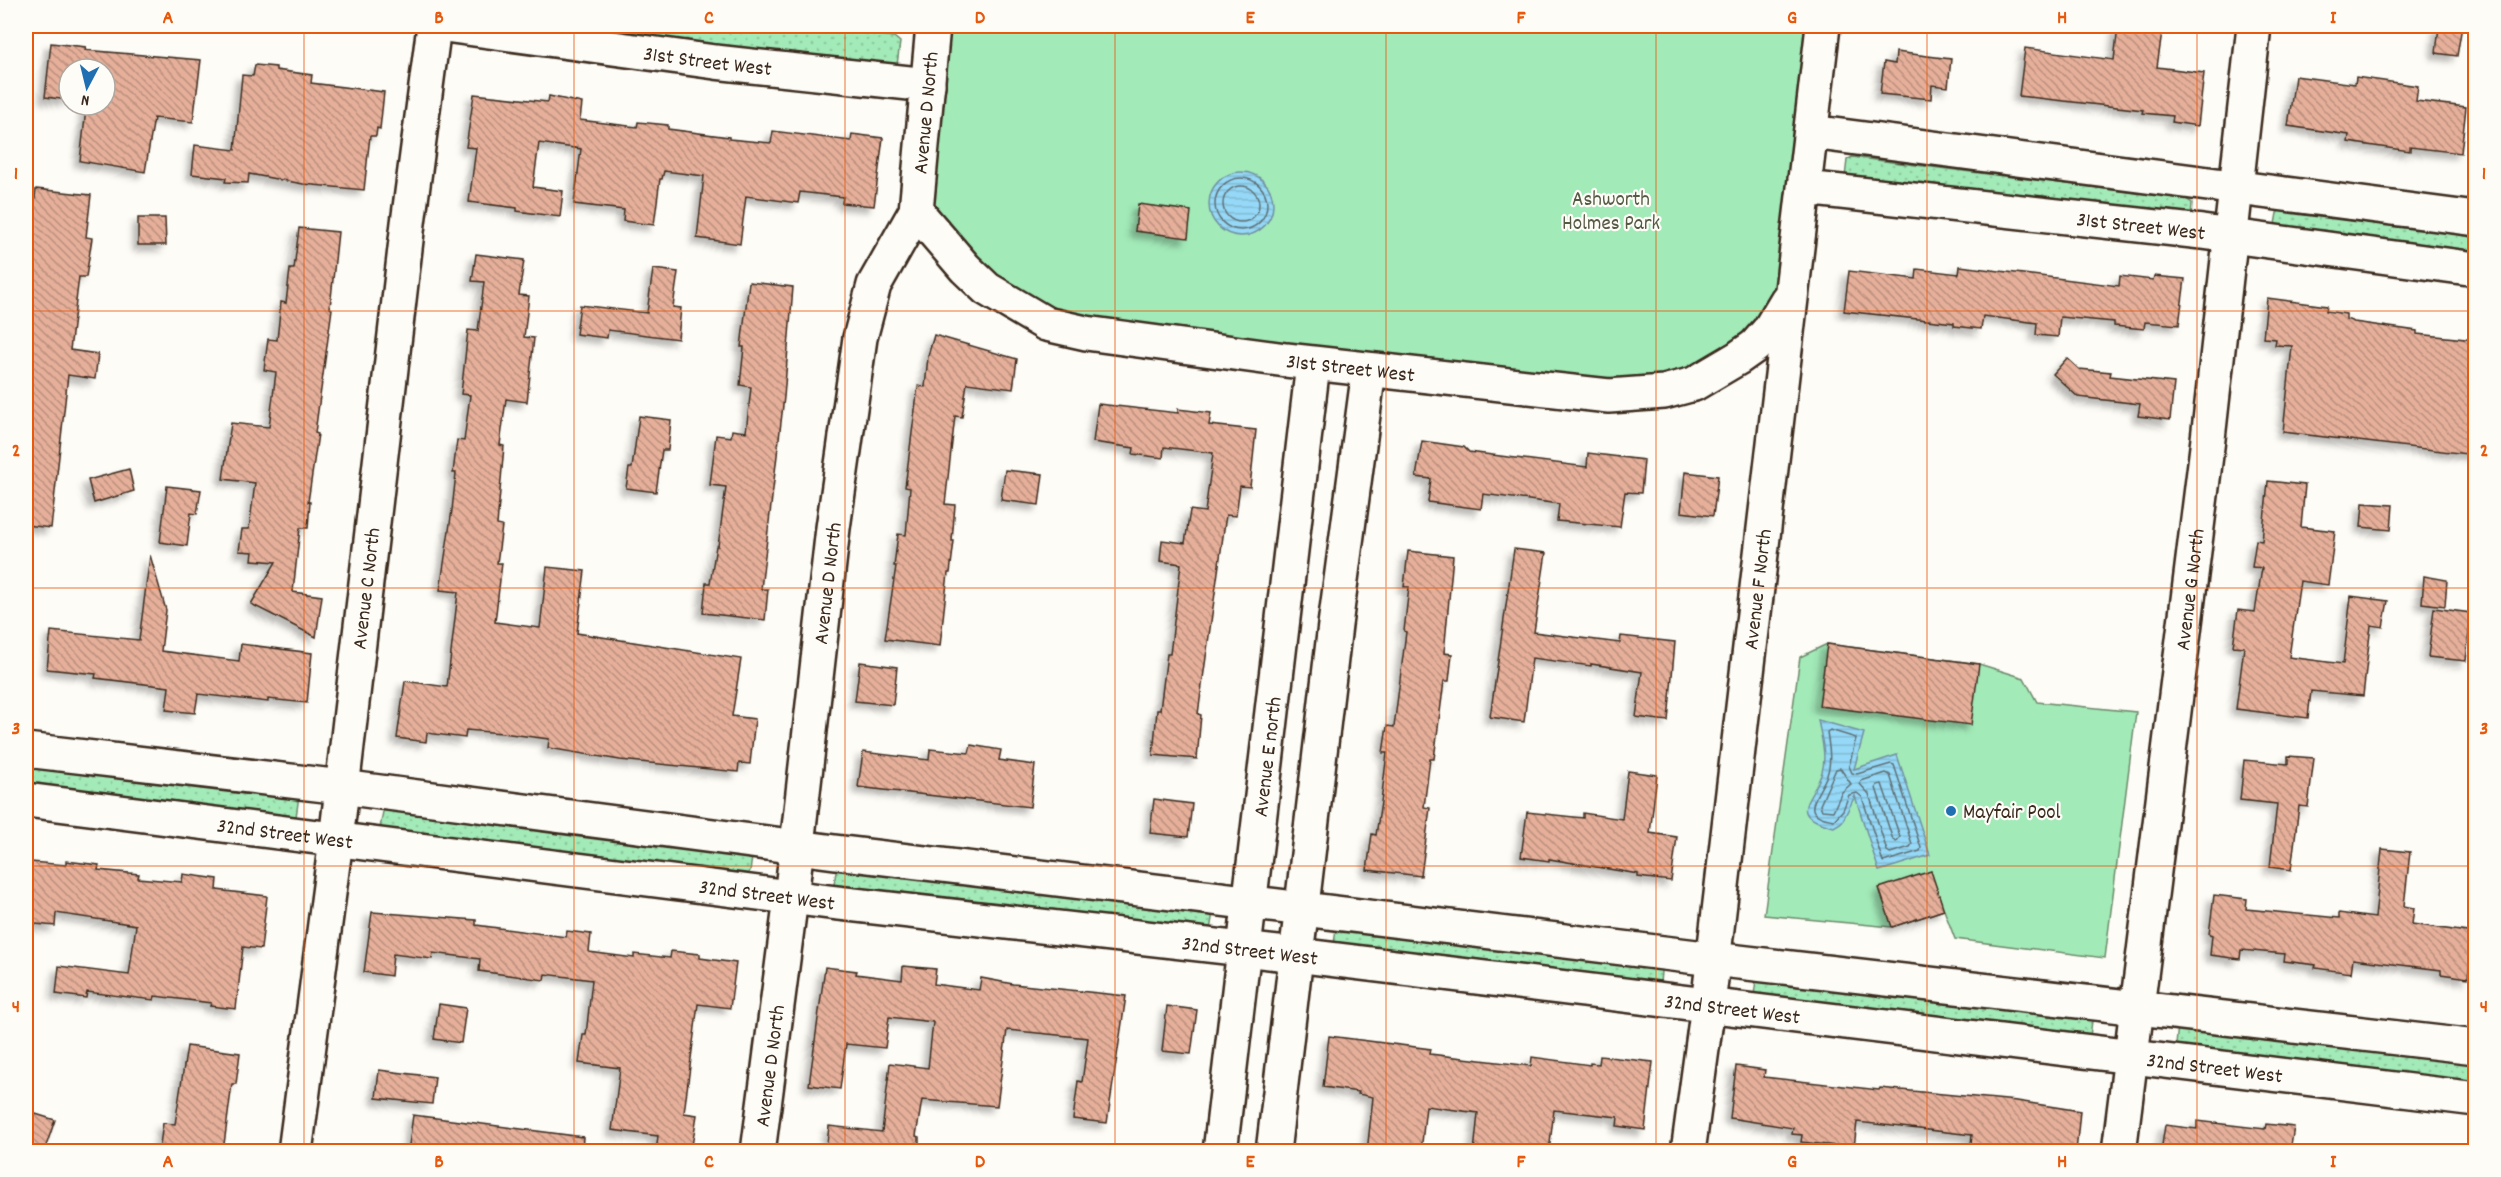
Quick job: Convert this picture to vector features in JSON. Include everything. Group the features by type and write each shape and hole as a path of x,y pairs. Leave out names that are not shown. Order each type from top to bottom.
{"street":[{"name":"Avenue C North","path":"295,1152 336,840 408,223 434,26"},
{"name":"31st Street West","path":"453,26 715,62 928,86"},
{"name":"Avenue D North","path":"758,1152 791,897 833,528 860,339 874,285 916,211 928,86 928,26"},
{"name":"Avenue F North","path":"1688,1152 1708,1005 1823,26"},
{"name":"Avenue G North","path":"2119,1152 2207,451 2254,26"},
{"path":"1811,132 2475,219"},
{"name":"31st Street West","path":"1805,188 2230,236 2475,269"},
{"name":"31st Street West","path":"916,211 965,268 987,289 1046,324 1086,333 1313,364 1609,396 1664,392 1694,384 1755,346 1769,330 1791,293"},
{"name":"Avenue E north","path":"1220,1152 1313,364"},
{"path":"1274,1152 1296,955 1369,370"},
{"path":"26,750 342,787 795,848 1251,903 1302,907 1713,959 2475,1047"},
{"name":"32nd Street West","path":"26,800 791,897 1296,955 2475,1099"}],"green space":[{"path":"527,26 801,26 894,37 900,42 897,65"},
{"name":"Ashworth Holmes Park","path":"933,26 1823,26 1769,330 1664,392 1046,324 916,211"},
{"path":"1852,157 2186,199 2192,203 2191,217 1845,177 1847,160"},
{"path":"2280,210 2475,234 2475,256 2274,230 2277,213"},
{"name":"Mayfair Pool","path":"1827,644 1979,664 2024,678 2037,702 2136,712 2105,958 1955,939 1944,910 1892,927 1764,915 1800,657"},
{"path":"26,760 299,796 296,817 292,821 26,789"},
{"path":"384,806 753,851 750,871 746,876 380,828"},
{"path":"838,860 1214,907 1210,930 837,886 834,884"},
{"path":"1337,920 1662,961 1660,983 1334,944"},
{"path":"1757,973 2093,1014 2090,1036 1754,995"},
{"path":"2178,1025 2475,1057 2475,1085 2178,1048 2176,1045"}],"water":[{"path":"1241,172 1253,174 1264,181 1271,192 1273,204 1271,216 1264,227 1253,234 1241,236 1229,234 1218,227 1211,216 1209,204 1211,192 1218,181 1229,174"},
{"path":"1818,720 1864,733 1854,769 1897,755 1930,855 1879,871 1855,796 1842,822 1834,827 1810,817 1806,812 1806,806 1822,772 1824,759"}],"building":[{"path":"2118,26 2163,26 2157,67 2204,73 2198,126 2172,122 2173,116 2142,113 2143,110 2019,96 2025,48 2114,60"},
{"path":"2439,26 2462,26 2457,56 2436,53"},
{"path":"51,43 86,47 85,50 201,60 193,122 154,118 145,172 80,161 85,117 117,117 117,57 57,57 57,98 45,97"},
{"path":"1896,52 1951,59 1948,87 1932,85 1931,99 1880,94 1884,62 1895,64"},
{"path":"255,65 312,75 311,83 384,92 380,129 377,128 376,136 370,136 364,190 303,184 249,174 248,183 225,182 226,178 192,174 195,145 235,150 242,75 253,76"},
{"path":"2295,76 2355,84 2356,77 2418,86 2416,101 2466,107 2461,153 2410,147 2410,151 2348,142 2349,135 2288,126"},
{"path":"474,94 548,102 549,96 582,103 580,120 637,127 638,122 668,125 668,129 729,137 729,139 771,143 773,131 851,141 852,134 883,138 874,206 842,203 843,197 800,192 798,203 746,196 740,244 697,238 704,176 664,171 660,179 654,225 623,221 624,210 574,204 581,149 539,143 533,187 563,191 560,217 517,211 517,208 469,202 476,148 466,147"},
{"path":"36,189 91,195 86,237 92,238 86,277 79,277 70,350 98,354 95,379 68,375 51,528 26,525 26,249 28,229 31,230"},
{"path":"1138,204 1191,211 1188,238 1135,231"},
{"path":"138,218 165,218 166,245 138,245"},
{"path":"299,228 338,232 330,308 332,309 308,502 310,502 308,528 300,528 293,592 322,596 316,637 251,604 276,562 252,560 253,552 239,551 242,529 249,529 255,483 223,479 231,423 269,427 276,372 264,370 268,339 277,340 281,302 286,303 290,269 294,269"},
{"path":"476,254 524,260 519,295 529,296 524,337 534,338 527,402 506,399 500,445 504,446 497,525 502,526 497,563 502,563 495,622 540,628 547,567 585,571 577,633 741,659 732,716 755,719 750,764 739,763 738,772 620,760 548,748 549,739 502,733 466,730 465,738 427,733 426,742 397,738 405,681 447,687 458,592 440,590 452,510 457,440 464,441 470,395 461,394 468,330 478,331 484,282 472,281"},
{"path":"1960,266 2119,286 2120,276 2153,280 2154,276 2185,279 2179,325 2145,322 2144,329 2114,326 2114,322 2060,317 2058,337 2036,335 2037,323 1983,316 1981,329 1954,326 1954,323 1844,311 1849,271 1916,279 1917,269 1959,274"},
{"path":"653,269 678,272 673,307 681,308 678,339 608,330 607,338 576,334 580,305 647,313"},
{"path":"749,282 793,287 784,397 761,589 768,589 765,620 703,613 706,583 710,583 716,546 718,546 726,487 710,485 716,435 731,437 732,430 746,432 751,387 740,385 744,347 741,347"},
{"path":"2267,298 2327,306 2326,311 2346,314 2346,319 2354,322 2417,331 2417,334 2475,340 2475,455 2283,432 2292,346 2275,345 2276,339 2263,338"},
{"path":"934,335 1017,359 1013,389 967,383 962,417 955,416 945,504 955,505 952,541 954,541 940,646 885,639 896,566 894,566 898,534 906,535 910,488 905,487 918,386 925,387 928,356"},
{"path":"2067,358 2079,369 2111,372 2110,376 2174,383 2170,420 2138,416 2140,404 2078,397 2053,374"},
{"path":"1098,404 1178,413 1178,409 1211,413 1209,425 1256,430 1250,487 1240,486 1236,516 1226,515 1198,714 1201,715 1197,759 1153,755 1157,710 1160,710 1167,654 1170,654 1181,564 1160,561 1162,540 1185,543 1190,510 1205,512 1213,453 1164,447 1163,458 1133,454 1134,448 1093,442"},
{"path":"639,416 671,420 668,450 662,450 656,492 626,488 629,468 632,468"},
{"path":"1422,441 1464,447 1469,452 1587,467 1588,453 1644,460 1641,493 1625,492 1620,527 1557,521 1559,504 1483,494 1481,509 1428,502 1431,479 1416,477"},
{"path":"129,469 134,491 94,503 88,480"},
{"path":"1005,470 1043,474 1039,505 1001,500"},
{"path":"1685,472 1718,476 1713,516 1681,512"},
{"path":"2268,481 2305,485 2301,527 2335,531 2328,585 2300,581 2289,657 2343,664 2351,596 2388,601 2383,627 2371,625 2363,696 2311,691 2308,718 2236,709 2244,647 2233,646 2238,610 2255,612 2262,568 2252,567 2256,540 2262,541"},
{"path":"167,486 201,490 197,514 191,513 187,546 160,542"},
{"path":"2363,503 2393,505 2391,530 2361,527"},
{"path":"1514,549 1546,553 1534,632 1620,643 1621,636 1675,642 1668,721 1636,717 1642,672 1532,658 1524,722 1490,717"},
{"path":"1408,551 1453,556 1444,653 1452,654 1449,681 1444,681 1434,759 1430,759 1424,807 1430,808 1421,876 1367,870 1372,834 1376,835 1381,802 1387,753 1383,753 1387,726 1394,727 1406,632 1404,631 1409,587 1404,587"},
{"path":"150,555 166,610 161,651 239,661 241,644 312,653 307,703 268,699 268,702 198,694 195,713 166,710 169,687 95,678 96,674 47,669 51,631 139,640"},
{"path":"2424,576 2447,580 2445,606 2422,603"},
{"path":"2434,608 2471,613 2466,661 2428,657"},
{"path":"1827,644 1979,664 1971,725 1819,706"},
{"path":"860,662 897,667 893,705 855,701"},
{"path":"971,745 1001,750 999,760 1035,765 1030,807 858,787 863,752 929,760 930,749 969,753"},
{"path":"2288,756 2314,758 2308,807 2299,806 2291,870 2270,867 2277,804 2240,800 2244,760 2288,764"},
{"path":"1628,771 1657,775 1650,833 1677,837 1671,881 1638,877 1638,874 1549,859 1549,861 1521,857 1527,812 1583,818 1583,813 1622,819"},
{"path":"1154,799 1192,804 1188,837 1150,833"},
{"path":"2382,849 2410,852 2404,906 2414,908 2412,924 2474,933 2468,978 2441,974 2441,970 2353,959 2351,973 2284,961 2285,954 2241,950 2240,959 2210,955 2212,935 2209,934 2214,895 2247,899 2246,909 2339,918 2339,913 2375,918"},
{"path":"66,861 99,865 98,870 139,874 138,878 182,882 183,874 218,879 217,890 267,896 261,949 243,947 236,1009 210,1006 211,1003 155,996 154,1000 87,992 86,998 56,994 59,966 129,975 136,925 56,913 55,926 26,923 31,862 66,865"},
{"path":"1931,871 1944,910 1892,927 1879,888"},
{"path":"372,912 476,920 476,925 566,937 567,931 591,934 589,952 634,958 634,954 670,958 671,951 700,954 700,958 736,963 730,1008 698,1004 684,1113 697,1115 691,1152 656,1152 658,1136 612,1130 620,1068 579,1063 583,1035 586,1035 592,980 545,974 544,980 479,971 480,959 433,953 432,959 393,954 391,976 364,972"},
{"path":"903,966 936,969 934,984 979,990 981,978 1013,984 1126,996 1107,1123 1073,1119 1078,1081 1082,1082 1088,1038 1007,1030 997,1106 922,1100 916,1136 919,1137 919,1152 826,1152 829,1126 882,1132 890,1063 928,1068 933,1022 889,1017 885,1048 846,1044 840,1089 809,1085 825,967 902,980"},
{"path":"439,1004 466,1008 461,1043 434,1039"},
{"path":"1167,1006 1197,1010 1191,1054 1162,1051"},
{"path":"1329,1036 1431,1049 1430,1054 1531,1066 1532,1057 1590,1065 1590,1063 1599,1064 1600,1056 1653,1062 1645,1130 1617,1126 1618,1117 1554,1110 1549,1152 1511,1147 1511,1152 1474,1152 1478,1113 1426,1106 1421,1152 1367,1152 1373,1097 1358,1094 1359,1092 1323,1087"},
{"path":"187,1046 240,1053 236,1084 232,1084 223,1152 159,1152 163,1123 175,1124"},
{"path":"1736,1066 1765,1070 1764,1077 1879,1090 1880,1088 2017,1101 2080,1111 2076,1152 1970,1152 1972,1135 1857,1122 1854,1148 1801,1142 1802,1135 1792,1134 1793,1128 1730,1118"},
{"path":"379,1070 435,1077 432,1104 376,1098"},
{"path":"26,1111 55,1120 44,1152 26,1152"},
{"path":"413,1115 583,1137 582,1152 525,1152 455,1143 454,1151 409,1145"},
{"path":"2197,1121 2265,1129 2266,1124 2294,1127 2290,1152 2161,1152 2165,1125 2197,1129"}],"place":[{"name":"Mayfair Pool","path":"1951,811"}]}
